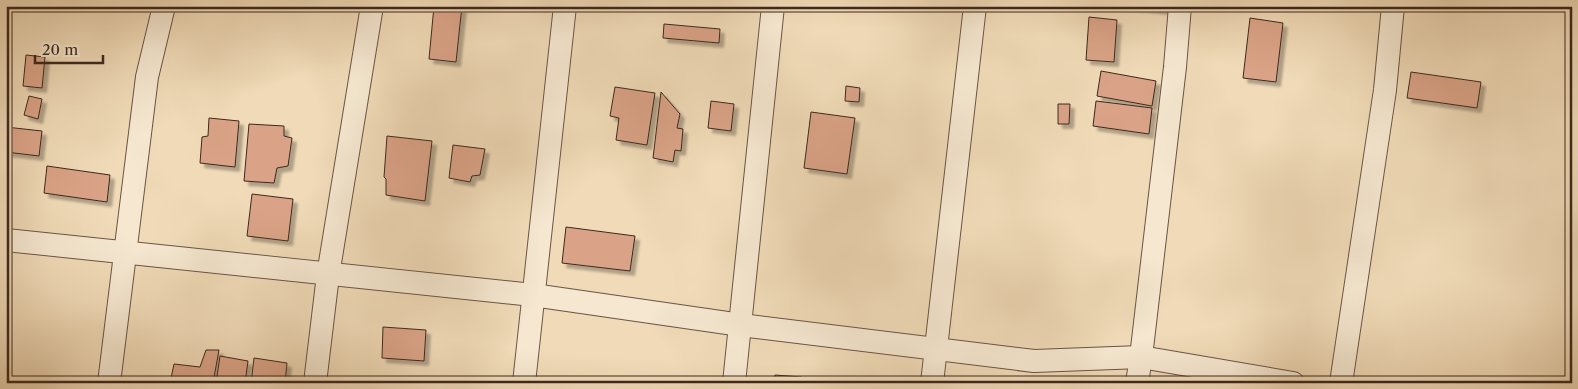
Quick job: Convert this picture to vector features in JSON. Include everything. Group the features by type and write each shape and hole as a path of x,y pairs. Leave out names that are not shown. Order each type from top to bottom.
{"street":[{"path":"109,383 146,77 164,6"},
{"path":"314,383 328,274 372,6"},
{"path":"524,383 565,6"},
{"path":"734,383 773,6"},
{"path":"932,383 975,6"},
{"path":"1136,383 1141,357 1175,67 1180,6"},
{"path":"1341,383 1385,90 1393,6"},
{"path":"6,240 533,295 741,325 1034,360 1141,357 1293,383"}],"building":[{"path":"434,6 462,6 456,62 429,59"},
{"path":"1124,6 1177,6 1176,11"},
{"path":"1089,17 1117,20 1114,62 1086,60"},
{"path":"1250,18 1283,23 1276,82 1243,78"},
{"path":"664,24 720,29 719,43 663,38"},
{"path":"26,55 45,57 42,88 23,86"},
{"path":"1101,71 1156,81 1152,106 1097,96"},
{"path":"1411,72 1481,82 1477,108 1407,98"},
{"path":"846,86 860,88 859,102 845,101"},
{"path":"615,87 655,93 647,145 616,140 619,118 610,116"},
{"path":"661,92 680,114 677,128 683,129 681,151 675,150 673,162 653,158"},
{"path":"29,96 42,99 38,119 24,115"},
{"path":"711,101 734,104 731,131 708,128"},
{"path":"1096,101 1152,108 1149,134 1093,126"},
{"path":"1058,104 1070,104 1069,124 1058,124"},
{"path":"811,112 855,118 847,174 804,168"},
{"path":"209,118 239,121 235,167 200,163 202,137 208,136"},
{"path":"249,124 284,126 284,136 292,138 288,166 277,168 274,183 244,181"},
{"path":"6,127 42,131 39,156 6,152"},
{"path":"387,136 432,141 425,201 386,195 386,179 384,177"},
{"path":"453,145 485,149 480,175 472,176 470,182 449,178"},
{"path":"47,166 110,175 107,202 44,193"},
{"path":"252,194 293,199 288,241 247,236"},
{"path":"566,227 635,236 630,271 562,263"},
{"path":"383,327 426,330 424,361 382,358"},
{"path":"206,350 219,350 213,383 170,383 174,364 200,367"},
{"path":"220,356 248,361 245,383 216,383"},
{"path":"254,358 287,363 285,383 251,383"},
{"path":"775,375 802,377 801,383 755,383 756,379 774,381"},
{"path":"351,379 374,383 350,383"}]}
